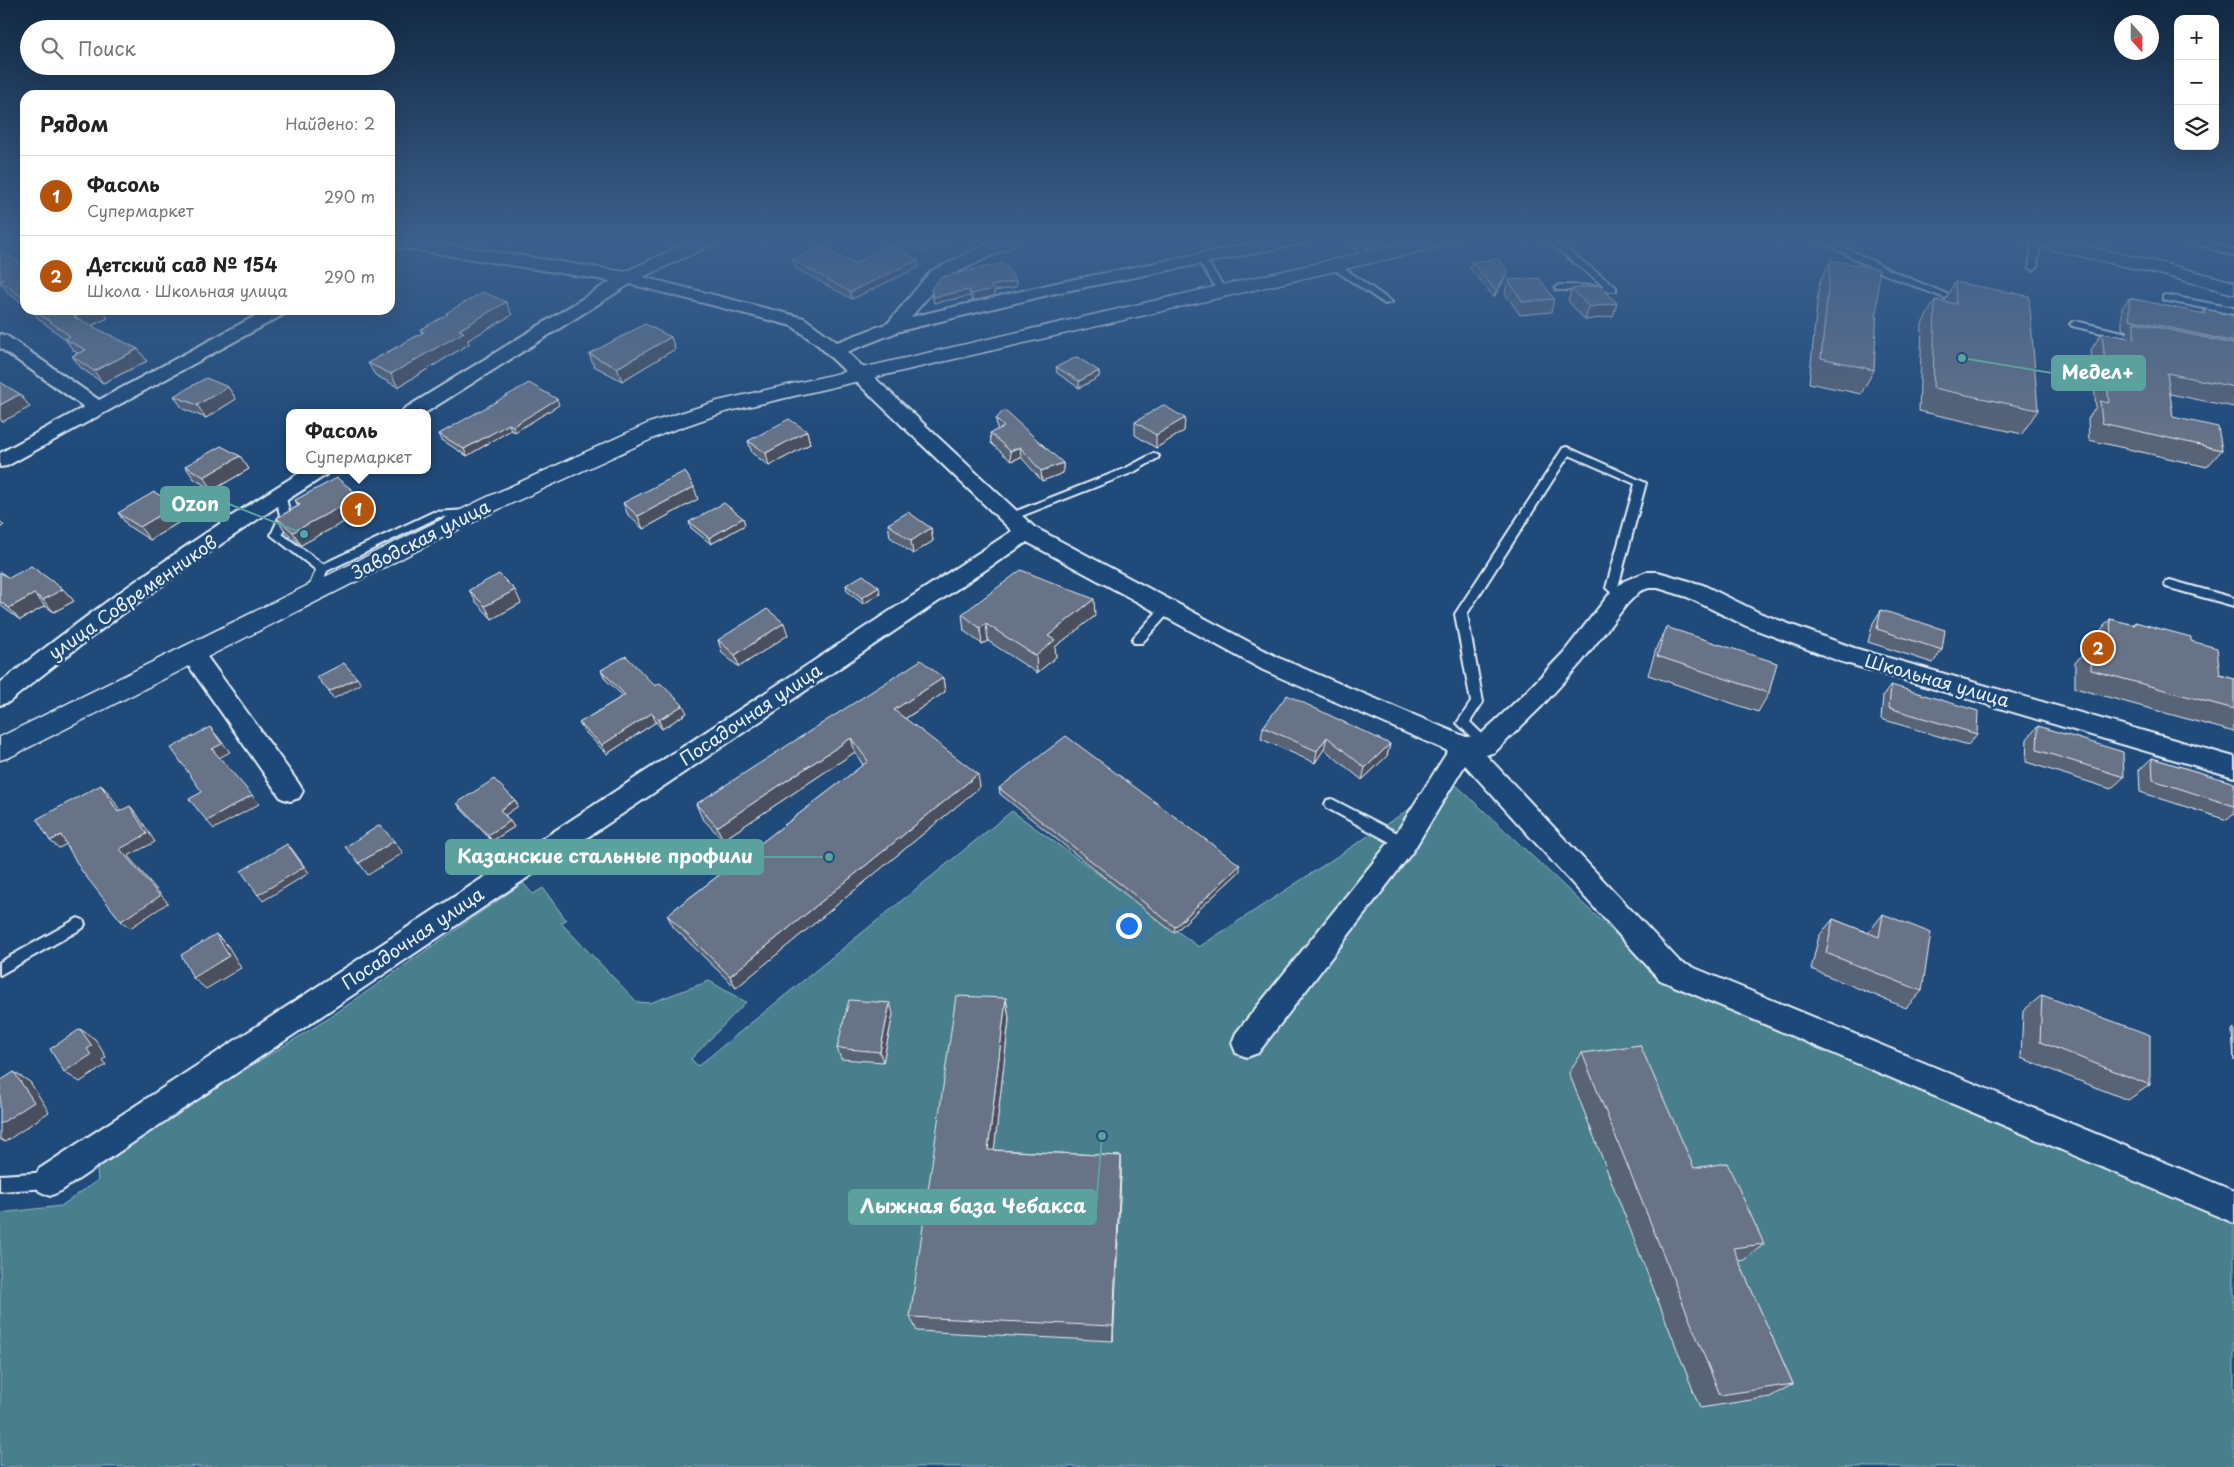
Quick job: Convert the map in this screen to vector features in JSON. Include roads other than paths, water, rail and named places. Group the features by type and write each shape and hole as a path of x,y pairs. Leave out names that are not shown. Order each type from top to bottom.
{"street":[{"path":"417,409 580,307"},
{"path":"746,307 798,322 826,342 1018,525 1271,664 1475,746 1670,971 2234,1208"},
{"path":"894,327 910,307"},
{"path":"834,350 894,327 975,307"},
{"name":"Заводская улица","path":"0,748 474,513 657,428 718,407 1154,307"},
{"path":"0,461 269,315"},
{"path":"0,340 98,408"},
{"name":"улица Современников","path":"0,696 73,637 280,494 312,474"},
{"name":"Посадочная улица","path":"50,1180 1018,525"},
{"name":"Школьная улица","path":"1622,595 1632,586 1646,580 1674,583 1754,620 1847,655 2234,767"},
{"path":"1247,1043 1404,843 1447,771 1533,700 1572,658 1622,595"},
{"path":"192,653 290,791"}],"lane":[{"path":"2215,307 2234,311"},
{"path":"2074,324 2150,341"},
{"path":"1475,746 1463,724 1477,702 1461,614 1567,450 1641,483 1612,588 1622,595"},
{"path":"1018,525 1130,470 1154,456"},
{"path":"280,494 285,514 276,534 322,569"},
{"path":"312,594 322,569 437,514 474,513"},
{"path":"2170,584 2234,602"},
{"path":"1138,640 1167,608"},
{"path":"1332,804 1404,843"},
{"path":"0,969 78,924"},
{"path":"0,1183 50,1180"}],"place":[{"name":"Медел+","path":"1962,358"},
{"name":"Фасоль","path":"358,509"},
{"name":"Ozon","path":"304,534"},
{"name":"Детский сад № 154","path":"2098,648"},
{"name":"Казанские стальные профили","path":"829,857"},
{"name":"Лыжная база Чебакса","path":"1102,1136"}]}
